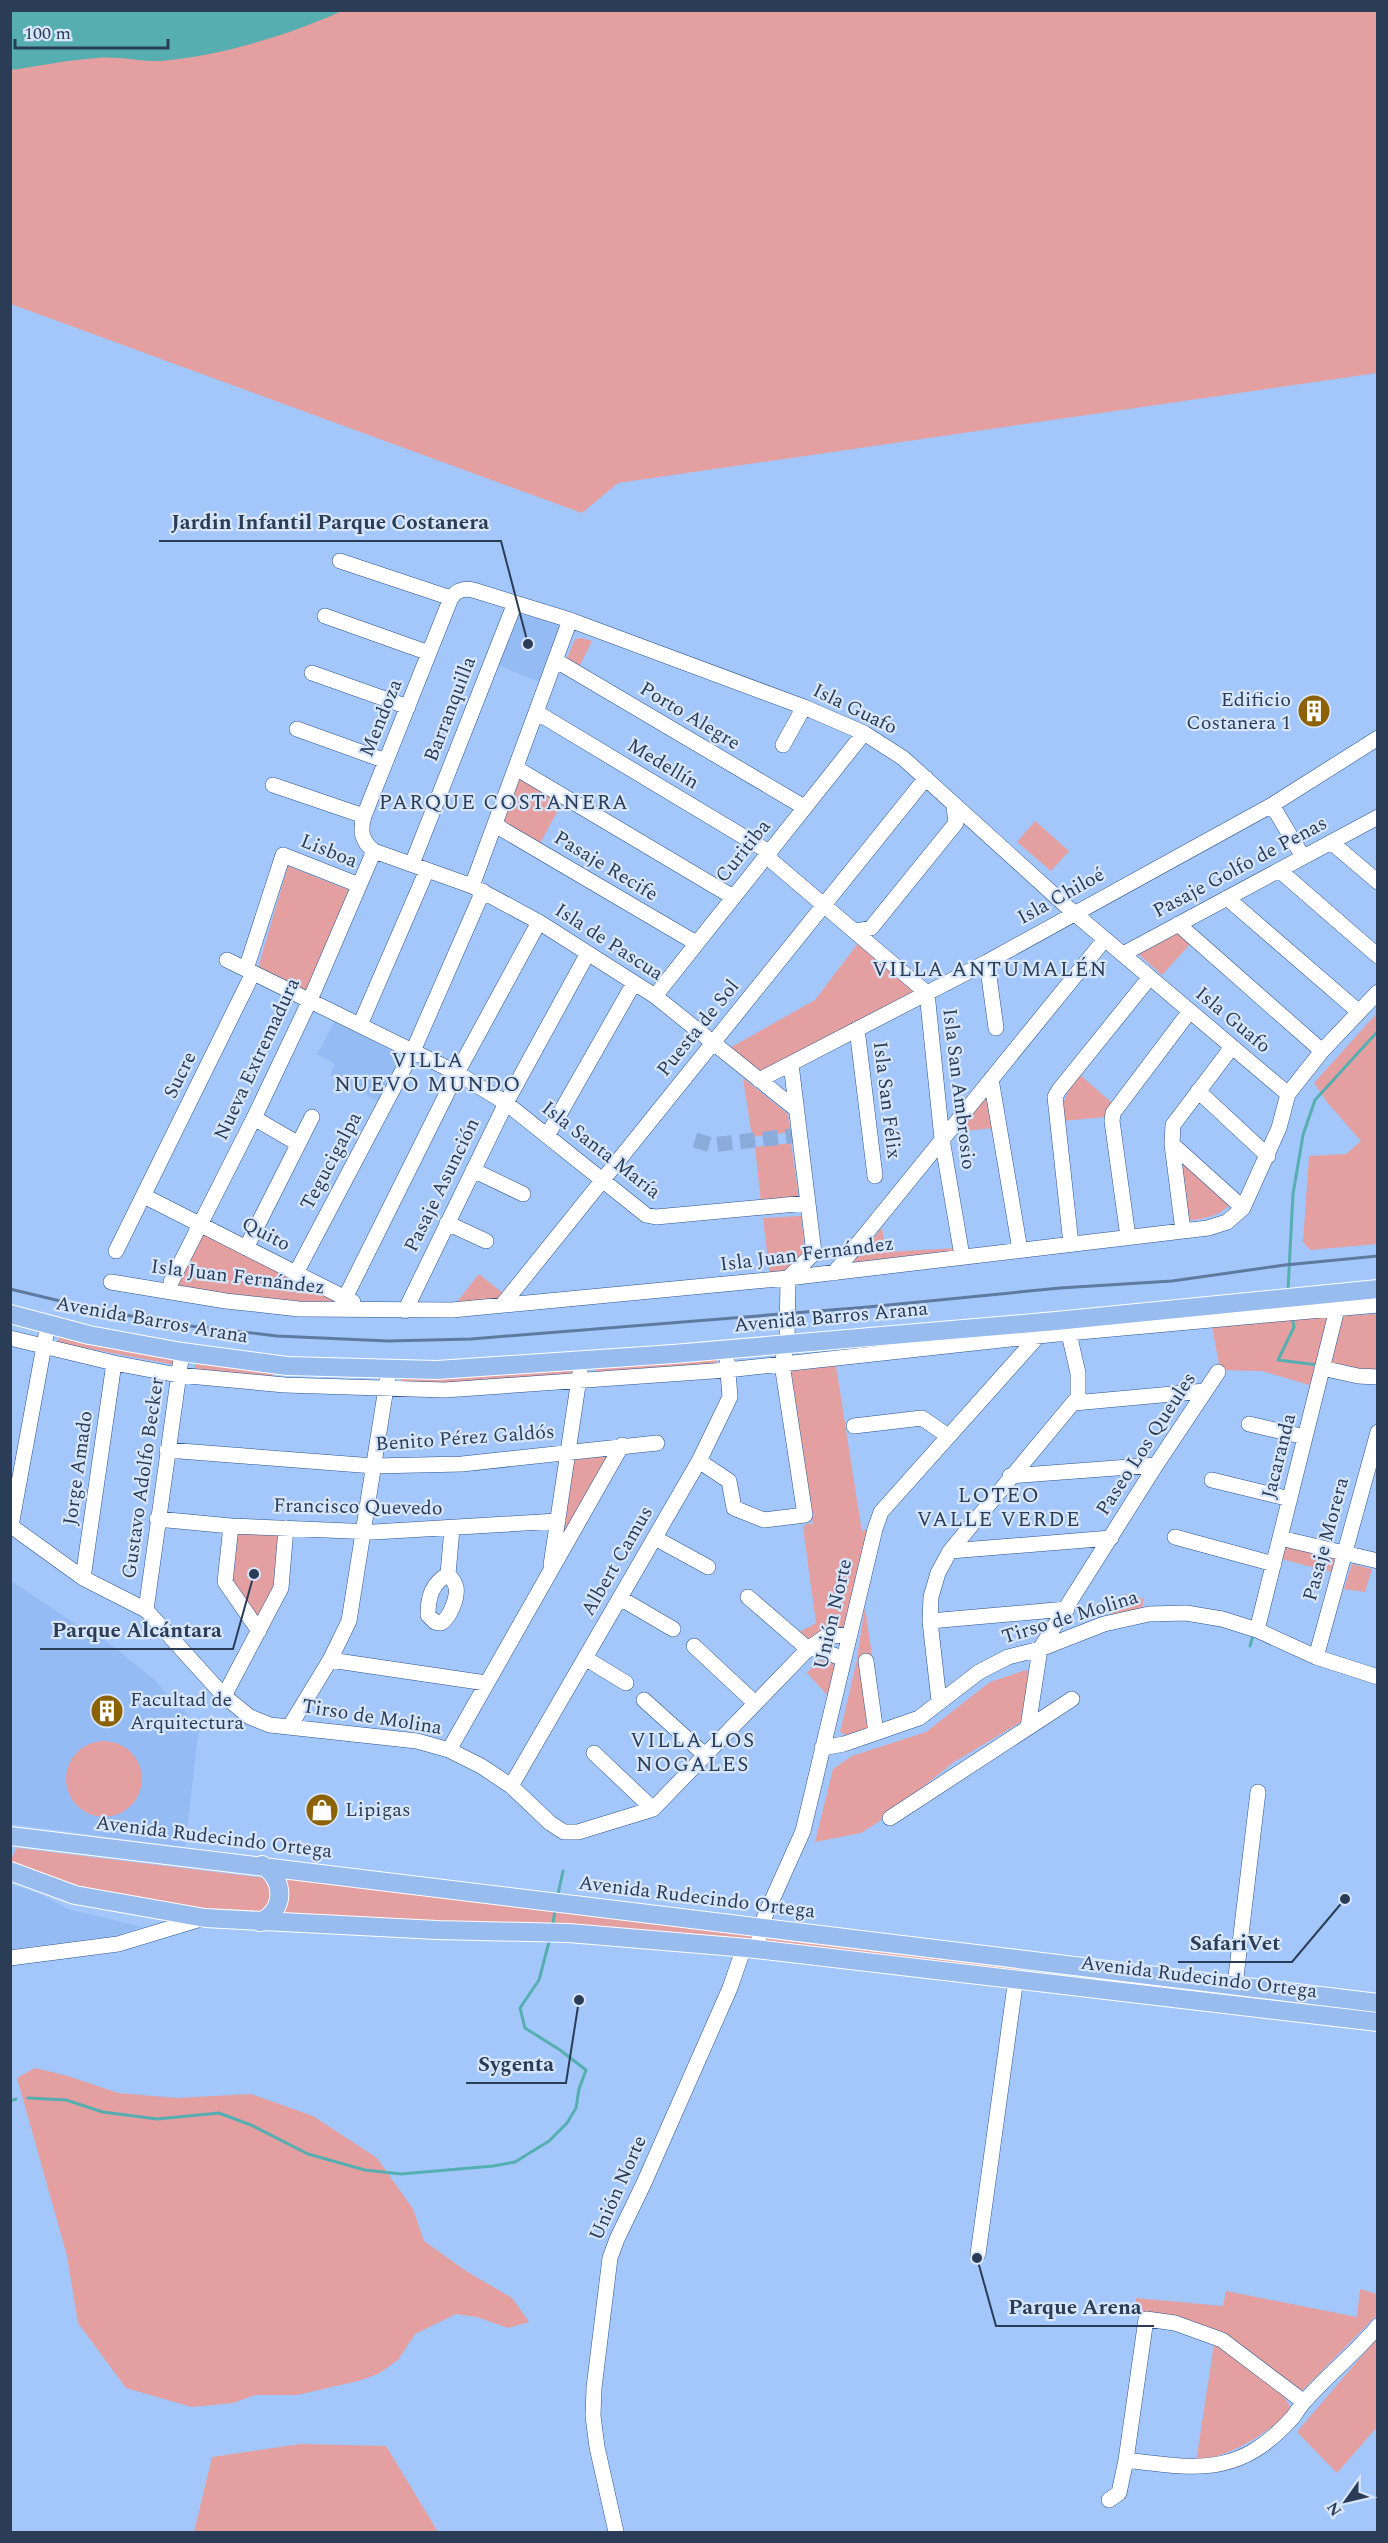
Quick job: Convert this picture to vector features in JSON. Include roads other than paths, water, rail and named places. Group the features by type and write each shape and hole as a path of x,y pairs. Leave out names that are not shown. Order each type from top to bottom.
{"main road":[{"name":"Avenida Barros Arana","path":"10,1314 89,1335 182,1352 287,1366 437,1370 787,1342 1051,1328 1339,1300 1377,1289"},
{"name":"Avenida Rudecindo Ortega","path":"10,1836 1377,2003"},
{"path":"10,1847 15,1845 39,1846 51,1841"},
{"path":"260,1922 275,1910 280,1891 276,1878 262,1865"},
{"name":"Avenida Rudecindo Ortega","path":"10,1871 75,1895 205,1918 437,1930 569,1933 752,1948 1377,2022"},
{"path":"1016,1978 1033,1965 1051,1963"},
{"path":"1201,2000 1235,1985"}],"street":[{"path":"340,561 451,598"},
{"name":"Isla Guafo","path":"451,598 459,591 469,589 570,620 804,707 864,733 890,748 1074,913 1288,1094"},
{"name":"Mendoza","path":"374,850 366,843 362,833 364,816 451,598"},
{"name":"Barranquilla","path":"412,864 515,603"},
{"path":"325,616 429,653"},
{"name":"Tegucigalpa","path":"296,1273 413,1051 448,969 478,888 495,825 570,620"},
{"name":"Porto Alegre","path":"555,660 804,807"},
{"path":"312,673 408,707"},
{"path":"783,745 804,707"},
{"name":"Medellín","path":"536,712 768,854"},
{"path":"297,729 386,761"},
{"name":"Curitiba","path":"655,996 864,733"},
{"name":"Isla Chiloé","path":"759,1080 987,962 1272,805 1377,738"},
{"path":"516,768 733,897"},
{"name":"Puesta de Sol","path":"503,1305 926,778"},
{"path":"273,785 364,816"},
{"path":"1272,805 1303,857"},
{"path":"856,932 871,928 956,823 954,806"},
{"name":"Pasaje Golfo de Penas","path":"1123,954 1377,817"},
{"name":"Pasaje Recife","path":"495,825 696,943"},
{"path":"1331,842 1377,882"},
{"name":"Isla de Pascua","path":"374,850 478,888 588,952 655,996 797,1110"},
{"name":"Nueva Extremadura","path":"171,1282 254,1118 310,1000 374,850"},
{"name":"Isla San Ambrosio","path":"768,854 927,993 942,1139 962,1256"},
{"name":"Lisboa","path":"283,855 359,885"},
{"name":"Sucre","path":"116,1251 250,971 283,855"},
{"path":"360,1025 427,870"},
{"path":"1279,870 1377,956"},
{"path":"1227,898 1359,1012"},
{"path":"345,1298 457,1073 539,922"},
{"path":"1178,924 1322,1051"},
{"path":"834,1273 1105,939"},
{"name":"Pasaje Asunción","path":"405,1311 506,1103 588,952"},
{"name":"Isla Santa María","path":"227,960 457,1073 506,1103 641,1213 656,1217 807,1203"},
{"path":"987,962 996,1028"},
{"path":"1071,1244 1055,1097 1150,977"},
{"path":"548,1136 634,983"},
{"name":"Isla Juan Fernández","path":"111,1282 226,1301 299,1309 452,1310 611,1297 789,1278 1208,1228 1227,1222 1243,1208 1280,1128 1288,1094 1322,1051 1377,992"},
{"path":"1128,1237 1112,1121 1113,1113 1190,1011"},
{"name":"Isla San Félix","path":"857,1029 875,1176"},
{"path":"1183,1231 1172,1144 1173,1125 1232,1047"},
{"path":"699,1461 729,1481 735,1508 764,1520 805,1515 782,1364 787,1342 789,1278 814,1253 791,1064"},
{"path":"991,1079 1020,1250"},
{"path":"1198,1091 1268,1156"},
{"path":"246,1248 312,1117"},
{"path":"254,1118 297,1143"},
{"path":"1172,1144 1243,1208"},
{"path":"474,1170 523,1194"},
{"name":"Quito","path":"144,1196 368,1310"},
{"path":"447,1223 486,1241"},
{"name":"Avenida Barros Arana","path":"1339,1300 1377,1305"},
{"name":"Jacaranda","path":"1257,1630 1339,1300"},
{"path":"10,1526 48,1324"},
{"path":"939,1701 930,1621 934,1586 950,1551 1078,1397 1076,1363 1051,1328"},
{"name":"Avenida Barros Arana","path":"10,1338 44,1348 178,1375 285,1385 386,1390 445,1390 727,1370 1003,1340 1051,1328"},
{"name":"Unión Norte","path":"616,2532 597,2447 593,2409 610,2258 730,1988 741,1956 752,1948 803,1831 849,1634 881,1512 1020,1356 1051,1328"},
{"path":"1003,1340 1011,1343 1020,1356"},
{"name":"Albert Camus","path":"511,1786 699,1461 730,1397 727,1348"},
{"name":"Gustavo Adolfo Becker","path":"146,1610 182,1352"},
{"path":"550,1574 582,1360"},
{"name":"Jorge Amado","path":"83,1578 114,1363"},
{"path":"285,1385 287,1366"},
{"path":"1322,1368 1358,1376 1377,1377"},
{"path":"290,1726 330,1660 349,1621 389,1370"},
{"name":"Paseo Los Queules","path":"1028,1727 1040,1649 1156,1465 1218,1372"},
{"path":"1074,1403 1205,1391"},
{"path":"854,1426 922,1418 948,1436"},
{"path":"1249,1424 1305,1437"},
{"name":"Pasaje Morera","path":"1316,1657 1377,1432"},
{"name":"Benito Pérez Galdós","path":"167,1450 374,1466 462,1464 657,1443"},
{"path":"449,1750 622,1445"},
{"path":"1010,1476 1156,1465"},
{"path":"1212,1480 1290,1499"},
{"name":"Francisco Quevedo","path":"157,1519 231,1526 362,1531 452,1529 558,1521"},
{"name":"Tirso de Molina","path":"10,1526 83,1578 146,1610 224,1696 250,1717 270,1725 417,1741 449,1750 481,1766 511,1786 550,1823 564,1832 578,1832 653,1809 808,1649 825,1637 849,1634"},
{"path":"231,1526 225,1582 259,1631"},
{"path":"224,1696 281,1588 286,1528"},
{"path":"448,1574 452,1529"},
{"path":"655,1538 708,1567"},
{"path":"950,1551 1111,1538"},
{"path":"1175,1538 1274,1564"},
{"path":"1280,1538 1377,1561"},
{"path":"748,1597 808,1649 818,1649 844,1659"},
{"path":"620,1598 673,1629"},
{"path":"930,1621 1067,1609"},
{"name":"Tirso de Molina","path":"822,1748 919,1718 965,1681 1008,1657 1040,1649 1104,1624 1149,1614 1204,1615 1257,1630 1316,1657 1377,1677"},
{"path":"694,1646 755,1703"},
{"path":"585,1658 626,1683"},
{"path":"330,1660 486,1683"},
{"path":"866,1661 876,1733"},
{"path":"890,1818 1072,1699"},
{"path":"644,1700 705,1755"},
{"path":"594,1754 653,1809"},
{"path":"1235,1985 1258,1792"},
{"path":"156,1934 164,1911"},
{"path":"10,1958 118,1944 205,1918"},
{"path":"978,2254 1016,1978"},
{"path":"1109,2500 1119,2493 1126,2460 1146,2319 1175,2323 1222,2340 1304,2402"},
{"path":"1126,2460 1193,2468 1216,2466 1244,2457 1269,2439 1294,2416 1304,2402 1358,2349 1377,2326"}],"waterway":[{"path":"1288,1290 1293,1194 1303,1135 1315,1100 1378,1031"},
{"path":"1292,1318 1294,1327 1278,1360 1318,1365"},
{"path":"1250,1646 1253,1635"},
{"path":"558,1894 563,1871"},
{"path":"553,1924 555,1910"},
{"path":"28,2098 66,2100 103,2112 157,2119 219,2113 251,2125 308,2154 365,2170 401,2174 515,2162 549,2141 567,2123 576,2108 579,2089 586,2070 525,2028 520,2008 539,1980 549,1942"},
{"path":"10,2101 16,2099"}],"tunnel":[{"path":"695,1140 711,1145 800,1135"}],"railway":[{"path":"10,1289 102,1311 190,1326 277,1336 388,1341 471,1339 868,1307 1060,1288 1172,1281 1285,1265 1378,1256"}],"place":[{"name":"Jardin Infantil Parque Costanera","path":"528,644"},
{"name":"Edificio Costanera 1","path":"1314,711"},
{"name":"Parque Alcántara","path":"254,1574"},
{"name":"Facultad de Arquitectura","path":"107,1711"},
{"name":"Lipigas","path":"322,1810"},
{"name":"SafariVet","path":"1345,1899"},
{"name":"Sygenta","path":"579,2000"},
{"name":"Parque Arena","path":"977,2258"}],"district":[{"name":"PARQUE COSTANERA","path":"504,803"},
{"name":"VILLA ANTUMALÉN","path":"990,970"},
{"name":"VILLA NUEVO MUNDO","path":"428,1073"},
{"name":"LOTEO VALLE VERDE","path":"999,1508"},
{"name":"VILLA LOS NOGALES","path":"693,1753"}]}
